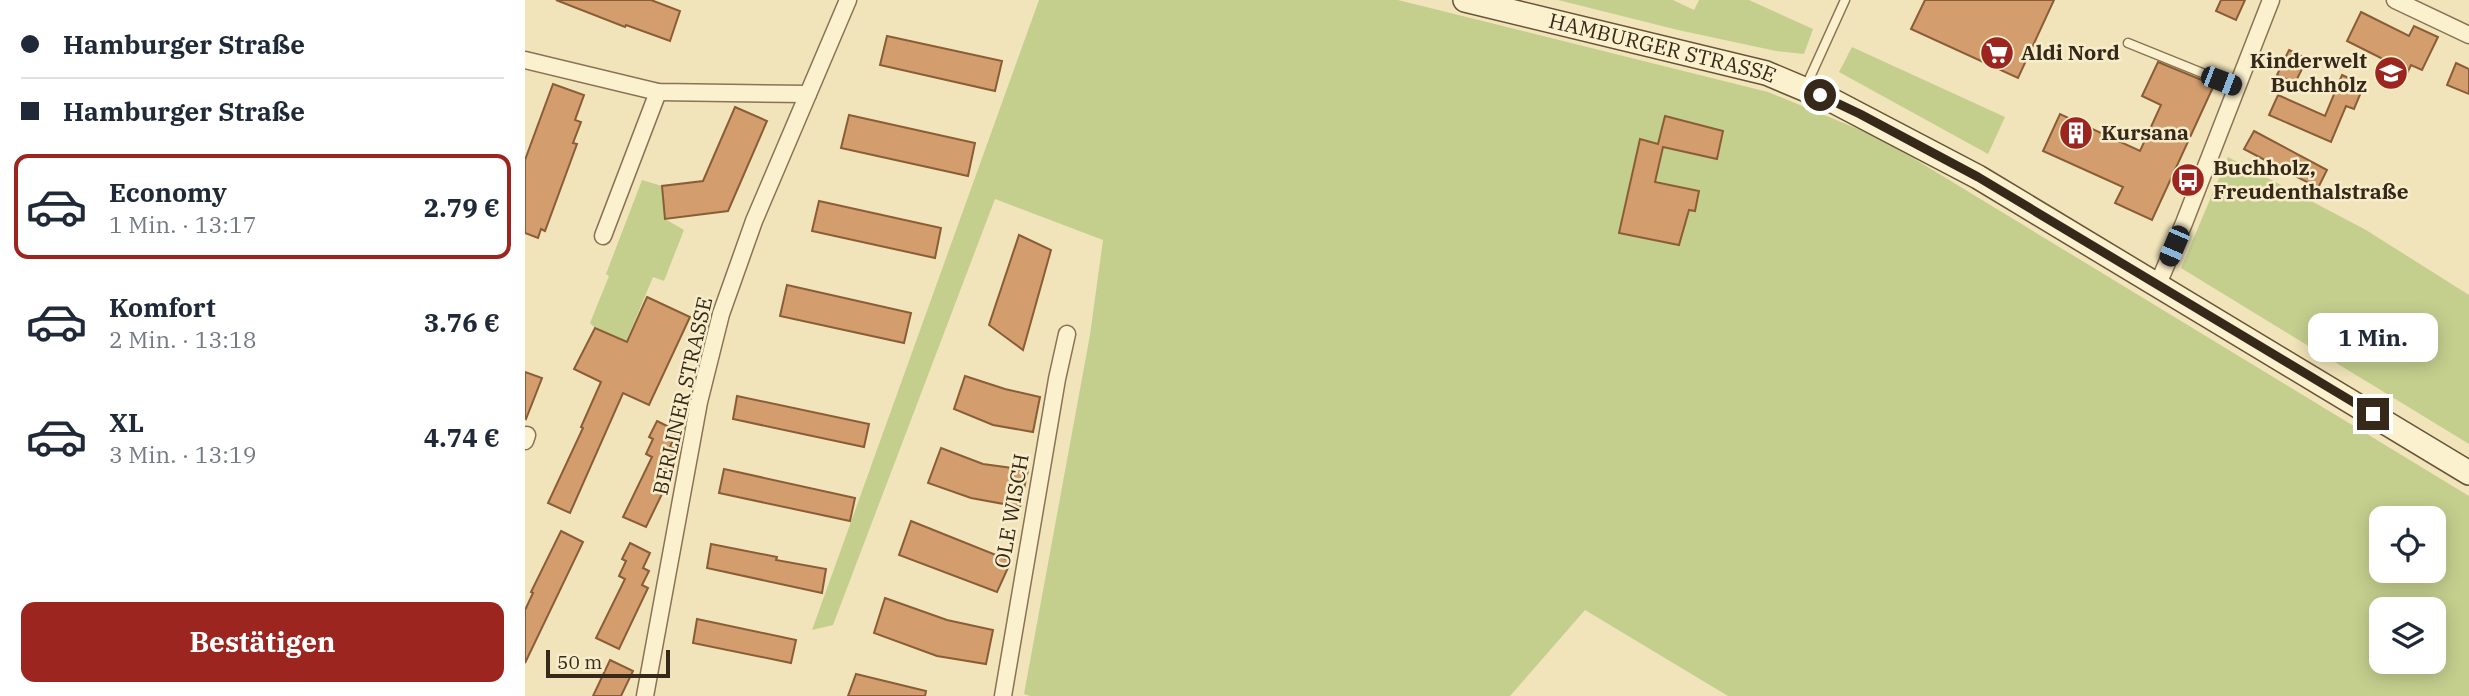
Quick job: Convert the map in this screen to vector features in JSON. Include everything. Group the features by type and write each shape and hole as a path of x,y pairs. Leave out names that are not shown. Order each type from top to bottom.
{"main road":[{"name":"HAMBURGER STRASSE","path":"1465,0 1766,73 1805,88 1978,177 2469,472"}],"street":[{"name":"BERLINER STRASSE","path":"645,696 699,402 721,314 754,221 848,0"},
{"path":"2158,284 2185,223 2271,0"},
{"path":"2395,0 2469,35"},
{"path":"525,60 658,92 808,94"},
{"path":"603,236 658,92"},
{"name":"OLE WISCH","path":"1003,696 1056,379 1067,334"}],"lane":[{"path":"1805,88 1845,0"},
{"path":"2128,43 2237,87"}],"green space":[{"path":"1039,0 1398,0 1768,92 1880,138 2469,496 2469,696 1728,696 1585,610 1510,696 1030,696 1024,694 1090,335 1103,240 995,199 833,625 812,630"},
{"path":"1558,0 1673,0 1694,10 1699,0 1749,0 1813,29 1804,54 1776,51"},
{"path":"1852,47 2005,117 1988,154 1839,72"},
{"path":"2228,157 2366,230 2469,295 2469,444 2181,268"},
{"path":"642,180 662,186 665,219 684,230 664,281 653,277 626,342 590,323"}],"building":[{"path":"556,0 651,0 680,11 670,41"},
{"name":"Aldi Nord","path":"1925,0 2054,0 2018,78 1911,29"},
{"path":"2221,0 2245,0 2236,20 2216,11"},
{"path":"2361,12 2409,36 2414,26 2438,37 2422,70 2411,65 2403,82 2386,74 2391,63 2347,41"},
{"path":"887,36 1002,61 995,91 880,65"},
{"path":"2289,50 2307,59 2295,83 2277,75"},
{"name":"Kursana","path":"2158,62 2214,85 2152,220 2115,203 2123,187 2043,151 2060,114 2140,151 2161,105 2142,96"},
{"path":"2456,63 2469,69 2469,94 2447,85"},
{"path":"2342,75 2364,85 2354,109 2346,106 2331,142 2269,115 2278,95 2325,116"},
{"path":"553,84 584,95 575,120 581,122 573,143 577,144 545,231 541,229 538,238 525,233 525,160"},
{"path":"735,107 767,121 728,211 665,219 662,186 703,181"},
{"path":"849,115 975,143 968,176 841,148"},
{"path":"1665,116 1723,131 1717,159 1663,147 1655,182 1699,191 1695,211 1689,210 1679,245 1619,233 1640,139 1658,144"},
{"path":"2254,131 2327,170 2318,188 2244,149"},
{"path":"819,201 941,228 935,258 812,231"},
{"path":"1019,235 1051,250 1023,350 989,325"},
{"path":"787,285 911,313 904,343 780,316"},
{"path":"647,297 690,317 649,405 623,393 570,513 548,503 601,382 574,369 595,328 627,342"},
{"path":"525,372 542,378 526,419 525,418"},
{"path":"965,376 1040,397 1033,432 993,425 954,409"},
{"path":"737,396 869,424 864,447 733,419"},
{"path":"657,421 677,431 670,447 676,449 669,464 675,467 646,527 623,517 652,457 646,454 653,439 649,437"},
{"path":"941,448 983,464 1028,470 1020,507 971,498 928,483"},
{"path":"724,469 855,498 850,521 719,493"},
{"path":"911,521 1011,561 997,592 899,555"},
{"path":"561,531 583,542 525,663 525,610"},
{"path":"630,543 650,553 643,568 649,571 642,585 648,588 619,649 596,638 625,579 619,576 626,561 622,559"},
{"path":"711,544 826,569 822,593 707,568"},
{"path":"885,598 947,620 993,630 986,664 937,656 874,633"},
{"path":"697,619 796,640 791,663 693,643"},
{"path":"610,660 633,671 621,696 593,696"},
{"path":"856,674 926,691 925,696 848,696"}],"place":[{"name":"Aldi Nord","path":"1997,53"},
{"name":"Kinderwelt Buchholz","path":"2391,73"},
{"name":"Kursana","path":"2076,133"},
{"name":"Buchholz, Freudenthalstraße","path":"2188,180"}],"route":[{"path":"1820,95 1978,177 2373,414"}]}
